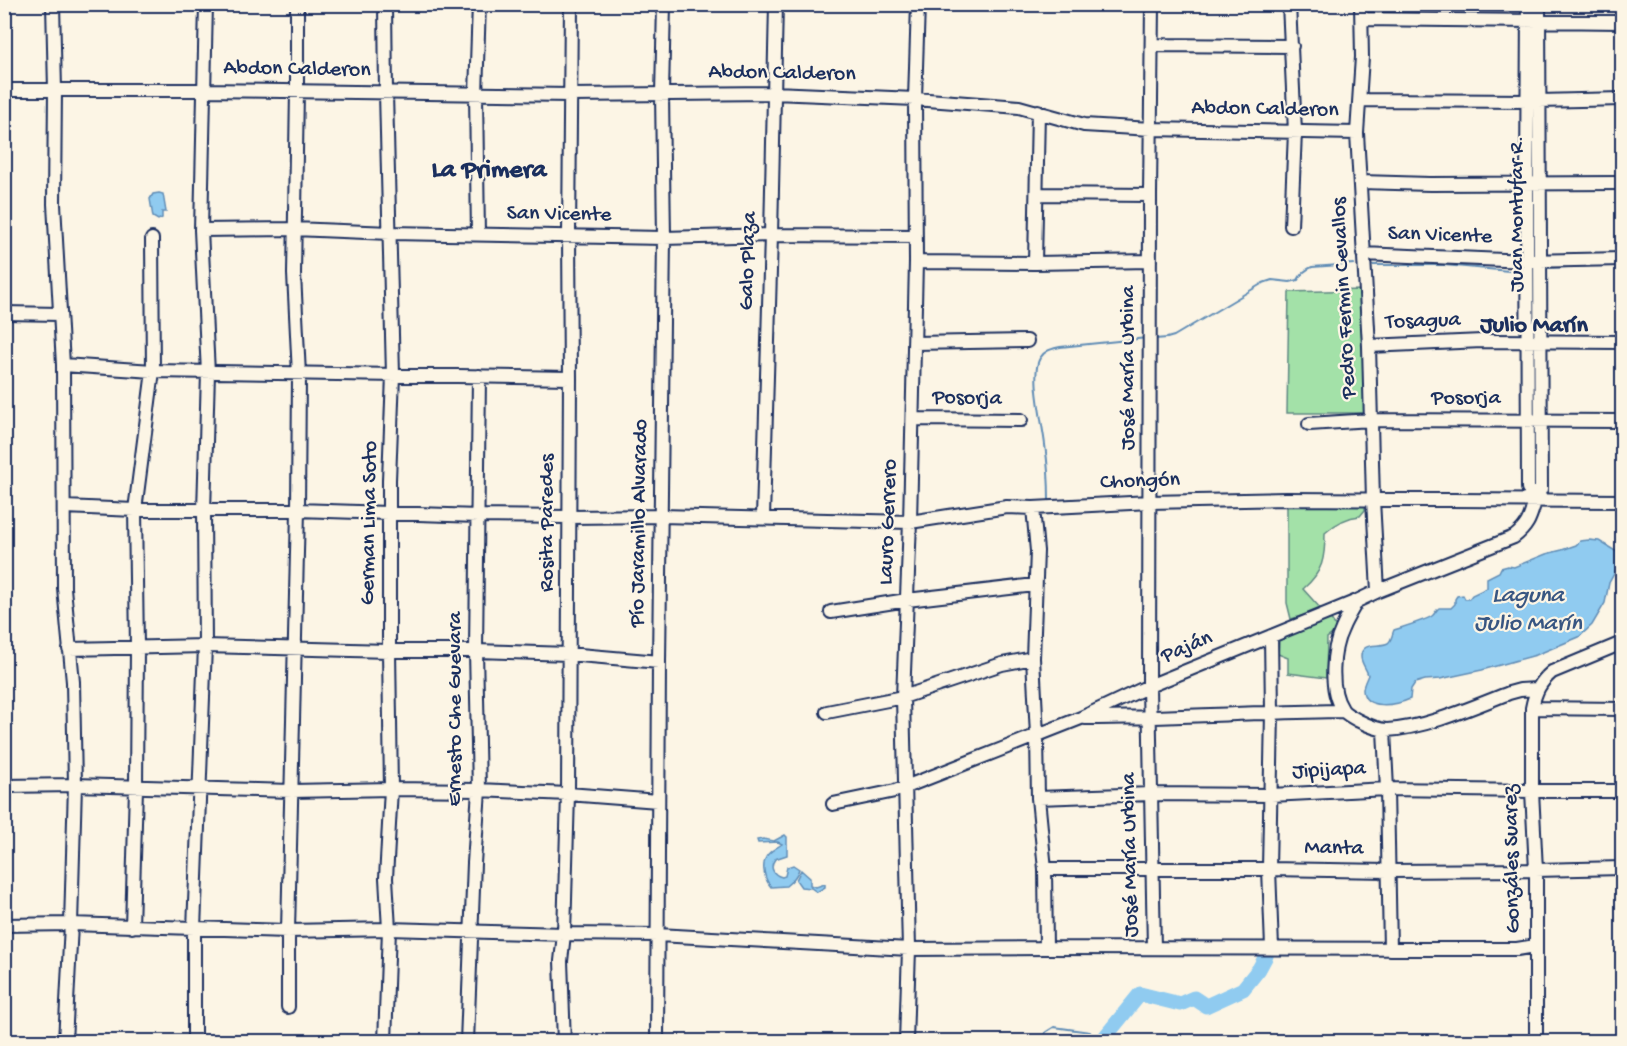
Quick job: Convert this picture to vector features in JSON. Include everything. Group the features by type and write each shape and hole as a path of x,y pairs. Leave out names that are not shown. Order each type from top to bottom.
{"street":[{"path":"53,4 54,204 63,365 64,588 73,682 75,785 65,1041"},
{"path":"194,1041 194,929 205,646 204,511 208,372 201,230 206,4"},
{"path":"288,1007 298,510 299,375 294,306 297,4"},
{"name":"German Lima Soto","path":"385,4 393,375 389,480 392,789 386,878 389,929 386,1041"},
{"path":"478,235 476,94 479,4"},
{"name":"Rosita Paredes","path":"564,1041 561,961 564,934 568,795 570,378 568,235 572,4"},
{"name":"Pío Jaramillo Alvarado","path":"657,1041 664,4"},
{"name":"Galo Plaza","path":"763,518 776,4"},
{"name":"Lauro Gerrero","path":"906,1041 909,949 903,697 913,419 916,262 915,99 918,4"},
{"name":"José María Urbina","path":"1152,4 1149,686 1154,948"},
{"path":"1289,4 1295,132 1291,226"},
{"name":"Pedro Fermin Cevallos","path":"1361,4 1362,57 1357,133 1369,346 1378,591"},
{"name":"Juan Montufar R.","path":"1528,4 1533,21 1534,421 1528,488 1534,501"},
{"name":"Juan Montufar R.","path":"1533,21 1539,4"},
{"path":"1362,20 1623,22"},
{"path":"1152,45 1292,46"},
{"name":"Abdon Calderon","path":"4,90 570,95 774,93 915,99 1019,107 1083,125 1151,129 1357,133"},
{"name":"Abdon Calderon","path":"1360,100 1623,99"},
{"path":"1035,262 1038,111"},
{"path":"1361,182 1623,183"},
{"path":"1037,194 1150,195"},
{"name":"San Vicente","path":"201,230 294,229 664,238 771,235 916,236"},
{"path":"132,927 136,788 135,510 153,371 152,239"},
{"name":"San Vicente","path":"1363,254 1533,261 1623,259"},
{"path":"916,262 1150,261"},
{"path":"4,313 60,314"},
{"path":"914,343 1026,341"},
{"name":"Tosagua","path":"1369,346 1482,341 1623,342"},
{"path":"63,365 153,371 299,375 479,375 570,378"},
{"name":"Ernesto Che Guevara","path":"467,1041 479,790 476,651 479,375"},
{"name":"Posorja","path":"913,419 1021,420"},
{"name":"Posorja","path":"1309,424 1371,420 1623,421"},
{"name":"Chongón","path":"64,507 204,511 298,510 569,518 661,516 910,522 1007,507 1033,508 1150,502 1286,499 1623,501"},
{"name":"Paján","path":"833,804 895,791 1081,718 1149,686 1514,537 1524,530 1530,521 1534,501"},
{"path":"1033,508 1036,551 1033,658 1038,798 1045,869 1046,948"},
{"path":"831,612 907,600 1035,585"},
{"path":"1343,711 1335,686 1334,656 1341,630 1357,601"},
{"path":"1270,636 1272,712 1269,868 1272,948"},
{"path":"1081,718 1150,718 1343,711 1362,722 1384,730 1417,725 1540,684 1552,672 1623,643"},
{"path":"69,649 205,646 476,651 568,654 659,662"},
{"path":"827,712 903,697 1002,664 1033,658"},
{"name":"Gonzáles Suarez","path":"1536,1041 1536,870 1532,791 1532,708 1540,684"},
{"path":"1532,708 1623,709"},
{"path":"1384,730 1390,949"},
{"path":"4,786 75,785 292,792 392,789 479,790 658,801"},
{"name":"Jipijapa","path":"1038,798 1151,794 1271,795 1387,789 1623,790"},
{"name":"Manta","path":"1045,869 1269,868 1388,871 1623,867"},
{"path":"4,925 71,924 288,931 389,929 658,935 909,949 1516,949 1535,946"}],"shaded area":[{"path":"1368,5 1482,5 1482,11 1368,13"}],"green space":[{"path":"1362,290 1368,413 1287,413 1289,292"},
{"path":"1287,504 1365,504 1365,510 1360,516 1341,522 1325,533 1322,564 1315,577 1303,589 1322,610 1291,619 1287,603"},
{"path":"1330,618 1335,625 1335,632 1327,638 1326,678 1288,673 1288,658 1278,654 1279,641 1315,621"}],"water":[{"path":"153,194 163,194 166,212 162,212 162,218 158,220 153,217 150,199"},
{"name":"Laguna Julio Marín","path":"1580,541 1599,541 1617,552 1618,562 1609,583 1605,603 1592,625 1579,637 1536,655 1482,670 1415,683 1411,689 1410,699 1404,701 1382,705 1375,704 1365,697 1363,688 1368,675 1361,659 1364,649 1388,643 1394,630 1430,617 1439,608 1451,608 1457,596 1463,595 1465,599 1469,599 1472,595 1487,588 1487,578 1499,572 1501,568 1514,567 1576,545"},
{"path":"785,835 787,855 775,859 772,865 773,870 782,877 785,876 787,867 793,865 799,869 786,886 771,887 764,873 764,864 769,853 782,844 778,842 758,843 757,840 774,841"},
{"path":"801,870 810,878 810,885 816,887 825,884 825,887 817,892 811,888 801,887 796,880"}],"waterway":[{"path":"1155,339 1174,336 1263,283 1272,280 1290,282 1298,280 1312,267 1354,264"},
{"path":"1370,265 1444,265 1520,272"},
{"path":"1545,268 1614,265"},
{"path":"1049,501 1047,459 1036,376 1040,358 1051,349 1060,347 1147,338"},
{"path":"1105,1042 1105,1037 1140,994 1180,1004 1194,998 1206,1006 1243,989 1266,956"},
{"path":"1039,1042 1046,1032 1054,1027 1090,1032 1098,1042"}],"district":[{"name":"La Primera","path":"489,171"},
{"name":"Julio Marín","path":"1534,326"}]}
